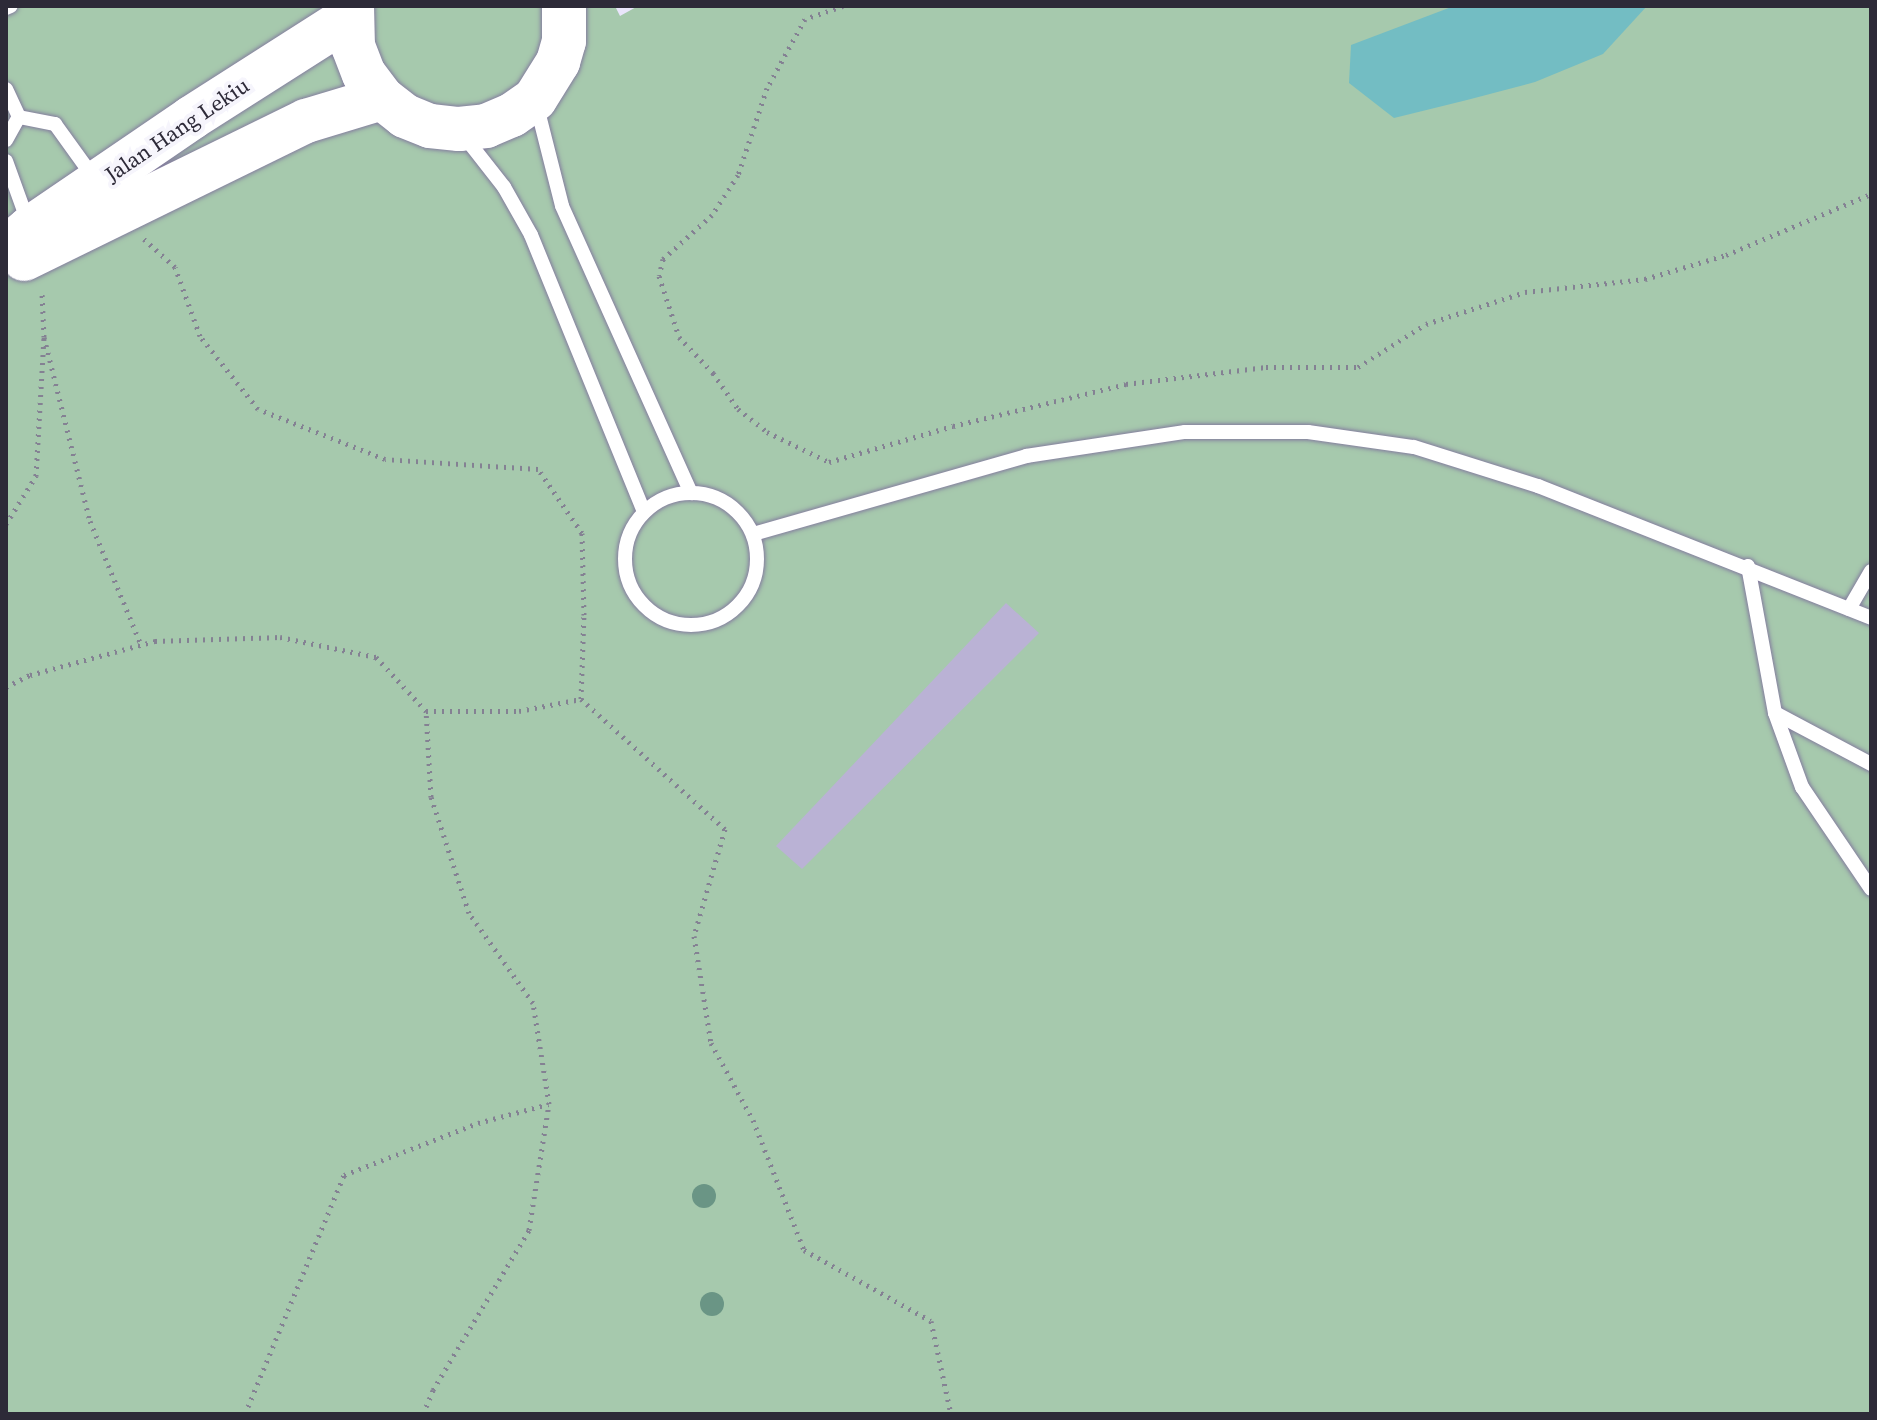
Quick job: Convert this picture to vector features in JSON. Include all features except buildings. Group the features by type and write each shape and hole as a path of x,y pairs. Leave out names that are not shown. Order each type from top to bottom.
{"highway":[{"path":"351,11 353,46 364,74 382,98 405,116 430,126 459,129 486,126 512,115 535,99 558,62 573,11"},
{"name":"Jalan Hang Lekiu","path":"107,199 351,11"},
{"name":"Jalan Hang Lekiu","path":"20,247 107,199 306,121 382,98"}],"lane":[{"path":"6,89 19,117"},
{"path":"535,99 562,206 691,493"},
{"path":"19,117 55,124 107,199"},
{"path":"6,140 19,117"},
{"path":"459,129 504,187 531,235 644,512"},
{"path":"6,161 20,247"},
{"path":"753,534 1026,456 1185,432 1308,432 1414,447 1538,486 1748,566 1871,618"},
{"path":"691,493 711,495 728,504 753,534 758,559 753,584 739,606 717,620 691,625 666,620 644,606 630,585 624,559 629,534 644,512 658,502 691,493"},
{"path":"1748,566 1775,713 1802,787 1871,889"},
{"path":"1849,609 1871,571"},
{"path":"1775,713 1871,764"}],"path":[{"path":"843,6 805,19 767,88 738,175 712,215 663,259 659,276 679,337 713,373 738,409 767,432 829,462 953,426 1126,384 1266,367 1358,367 1426,324 1525,292 1645,279 1726,255 1871,194"},
{"path":"107,199 175,267 200,336 258,409 385,459 538,469 582,533 581,699 725,829 694,936 711,1043 753,1120 804,1250 931,1321 951,1414"},
{"path":"20,247 90,521 141,645"},
{"path":"6,524 36,476 44,337"},
{"path":"6,687 30,675 155,641 280,637 376,657 426,711 431,797 469,913 533,1003 549,1104 529,1230 433,1390 423,1414"},
{"path":"426,711 519,711 581,699"},
{"path":"245,1414 344,1175 478,1123 549,1104"}],"shaded area":[{"path":"6,6 615,6 620,16 638,6 1871,6 1871,1414 6,1414"},
{"path":"1454,6 1647,6 1603,54 1535,82 1467,100 1394,118 1349,83 1351,45"}]}
